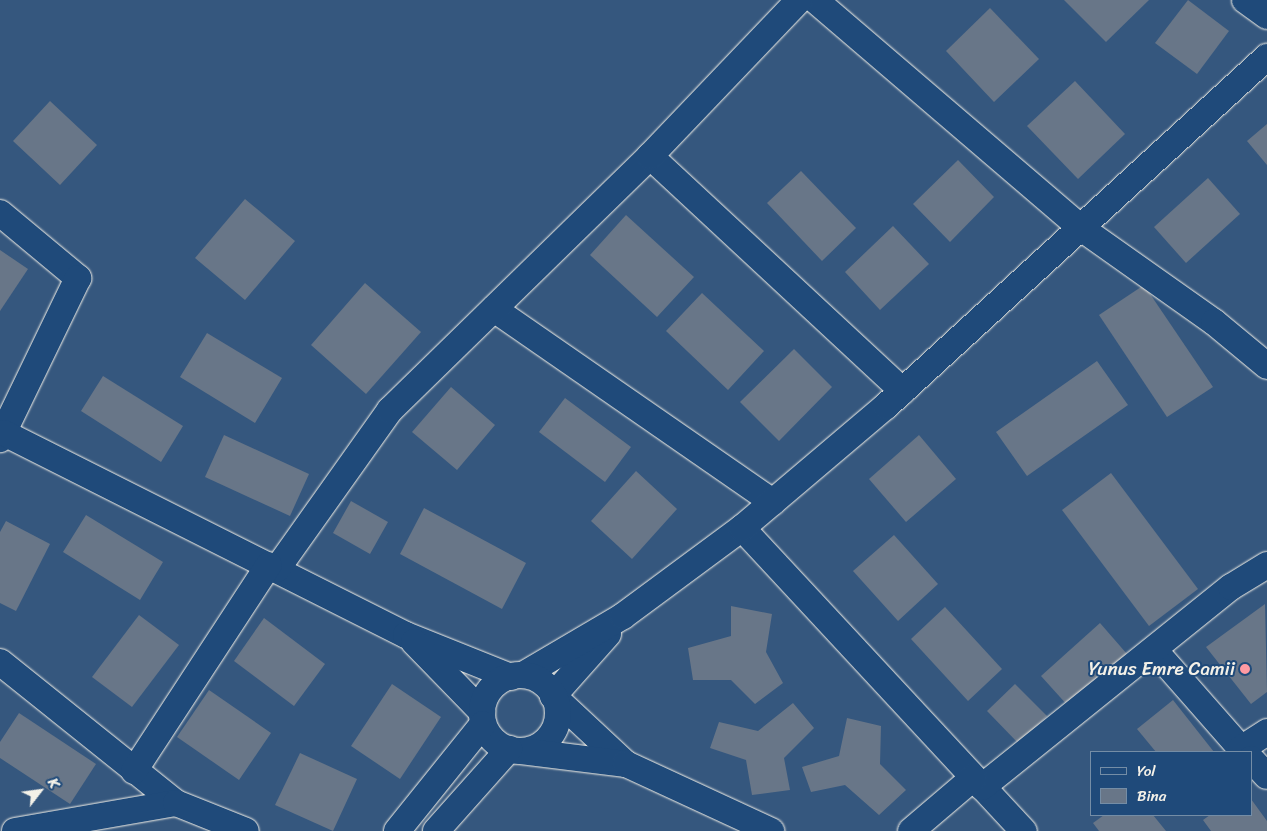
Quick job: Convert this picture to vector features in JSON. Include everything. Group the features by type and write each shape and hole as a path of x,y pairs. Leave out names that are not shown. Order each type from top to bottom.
{"street":[{"path":"134,772 273,567 390,410 650,156 799,0"},
{"path":"815,0 1081,228 1262,355"},
{"path":"1245,0 1267,16"},
{"path":"396,831 483,718 491,689 623,616 742,528 903,391 1267,57"},
{"path":"650,156 903,391"},
{"path":"0,212 78,278 2,436 273,567 406,634 546,685 553,696 626,764"},
{"path":"494,309 773,502"},
{"path":"742,528 1024,831"},
{"path":"911,831 1156,652 1231,587 1267,565"},
{"path":"553,696 623,616"},
{"path":"406,634 483,718 497,744 515,750 626,764 771,831"},
{"path":"1156,652 1243,751"},
{"path":"0,662 134,772 176,803 246,831"},
{"path":"436,831 515,750 534,749 553,732 557,714 553,696"},
{"path":"1247,751 1267,732"},
{"path":"1252,760 1267,776"},
{"path":"15,831 176,803"}],"building":[{"path":"1064,0 1149,0 1106,42"},
{"path":"1188,0 1229,31 1197,74 1155,43"},
{"path":"990,8 1039,59 994,102 946,51"},
{"path":"1075,81 1125,134 1078,179 1027,126"},
{"path":"50,101 97,145 60,185 13,141"},
{"path":"1267,124 1267,165 1247,141"},
{"path":"958,160 994,197 950,242 913,204"},
{"path":"801,171 856,228 822,261 767,203"},
{"path":"1208,178 1240,214 1186,263 1154,227"},
{"path":"245,199 295,241 245,300 195,258"},
{"path":"626,215 694,277 657,317 590,255"},
{"path":"893,226 929,264 880,310 845,272"},
{"path":"0,250 28,269 0,311"},
{"path":"365,283 421,332 366,394 311,345"},
{"path":"1144,285 1213,387 1167,417 1099,315"},
{"path":"702,293 764,351 728,390 666,331"},
{"path":"207,333 282,378 255,423 180,377"},
{"path":"794,349 832,387 779,441 740,402"},
{"path":"1097,361 1128,405 1027,476 996,432"},
{"path":"103,376 183,426 161,462 81,411"},
{"path":"451,387 495,425 457,470 412,432"},
{"path":"565,398 631,447 605,482 539,432"},
{"path":"224,435 309,474 290,516 205,477"},
{"path":"919,435 956,479 906,522 869,479"},
{"path":"636,471 677,509 632,559 591,521"},
{"path":"1111,473 1198,589 1149,626 1062,510"},
{"path":"351,501 388,522 370,554 333,533"},
{"path":"424,508 526,563 502,609 400,554"},
{"path":"86,515 163,562 140,600 63,552"},
{"path":"6,521 50,544 16,611 0,603 0,532"},
{"path":"894,535 938,584 898,621 853,571"},
{"name":"Yunus Emre Camii","path":"1265,604 1267,692 1251,704 1206,647"},
{"path":"731,606 772,614 766,652 783,683 755,704 731,680 693,680 688,648 731,636"},
{"path":"945,607 1002,669 968,701 911,639"},
{"path":"139,615 179,645 132,707 92,677"},
{"path":"264,618 325,664 294,706 234,661"},
{"path":"1100,623 1127,654 1069,707 1041,676"},
{"path":"392,684 441,717 400,779 351,746"},
{"path":"1015,684 1047,716 1019,744 987,711"},
{"path":"209,690 271,733 239,780 177,737"},
{"path":"1173,700 1213,751 1155,751 1137,729"},
{"path":"793,703 814,728 784,758 790,790 752,795 746,760 710,748 719,722 758,731"},
{"path":"19,713 96,764 70,804 0,758 0,742"},
{"path":"847,718 881,726 880,764 906,790 879,815 845,785 811,792 802,767 839,756"},
{"path":"300,753 357,779 333,831 275,805"},
{"path":"1252,800 1267,821 1267,831 1211,831 1203,820 1209,816 1252,816"},
{"path":"1103,816 1154,816 1166,831 1099,831 1093,823"}],"place":[{"name":"Yunus Emre Camii","path":"1245,669"}]}
